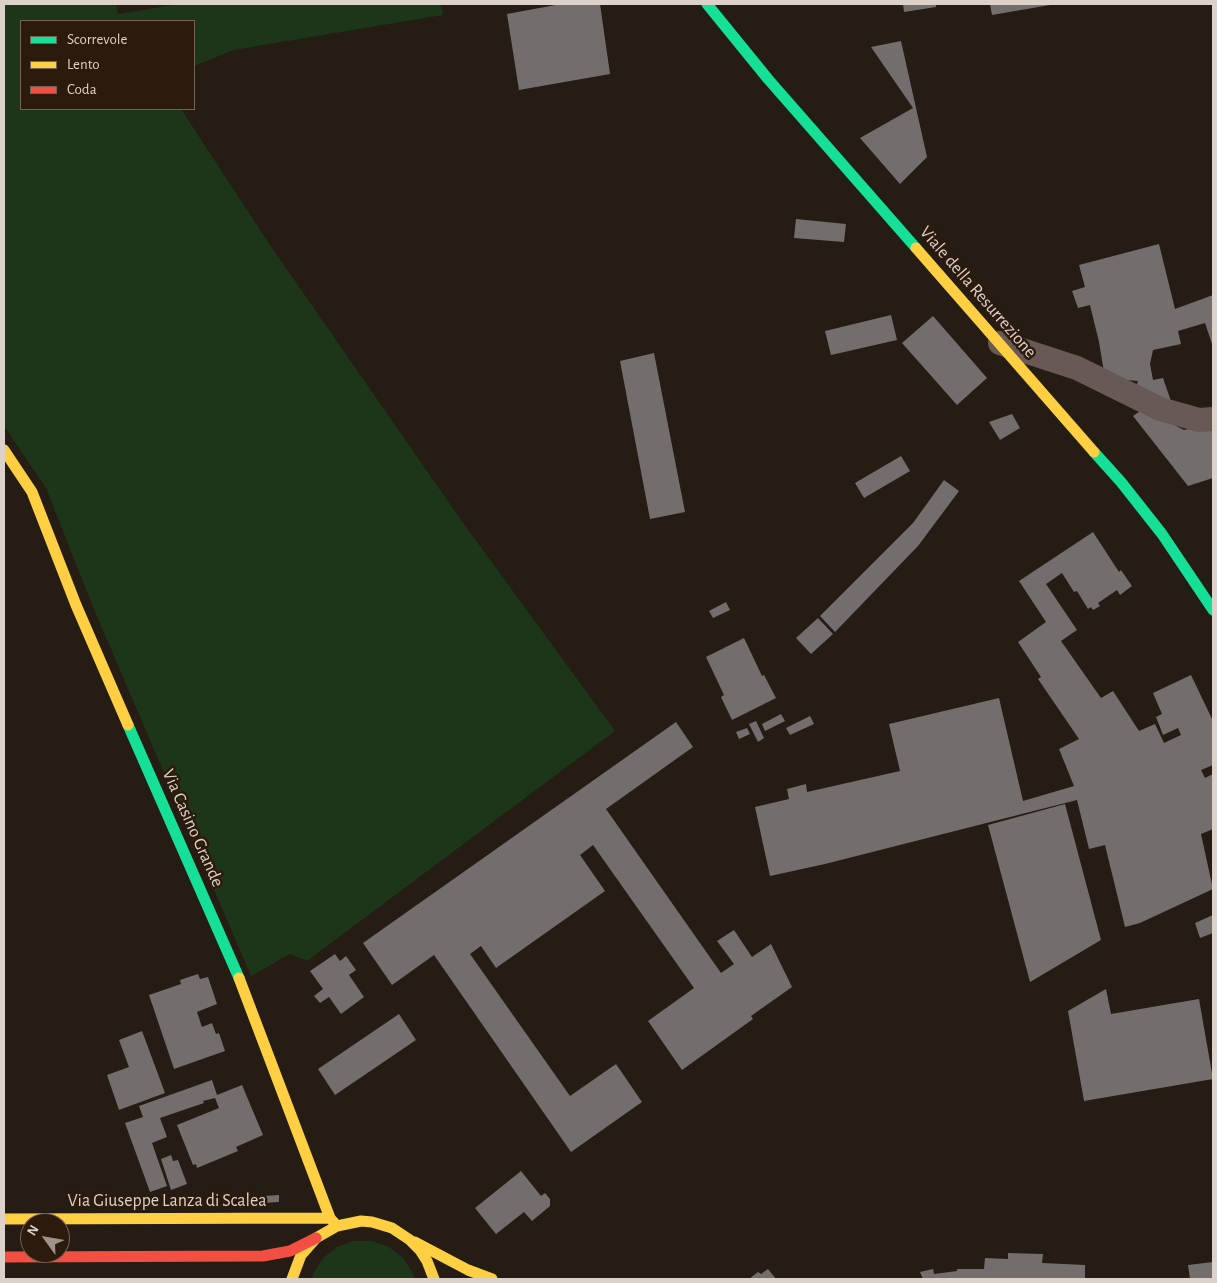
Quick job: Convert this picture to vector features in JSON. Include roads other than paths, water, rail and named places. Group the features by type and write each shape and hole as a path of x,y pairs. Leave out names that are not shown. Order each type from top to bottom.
{"street":[{"name":"Viale della Resurrezione","path":"707,4 768,79 1121,482 1162,534 1213,610"},
{"path":"1000,343 1077,368 1160,409 1200,420 1213,419"},
{"name":"Via Casino Grande","path":"6,459 32,492 76,606 240,980 334,1222"},
{"name":"Via Giuseppe Lanza di Scalea","path":"4,1219 334,1222"},
{"path":"292,1279 296,1264 301,1255 334,1222 361,1221 392,1228 410,1240 468,1270 492,1279"},
{"path":"4,1257 263,1256 290,1251 316,1238"},
{"path":"410,1240 427,1261 434,1279"}]}
